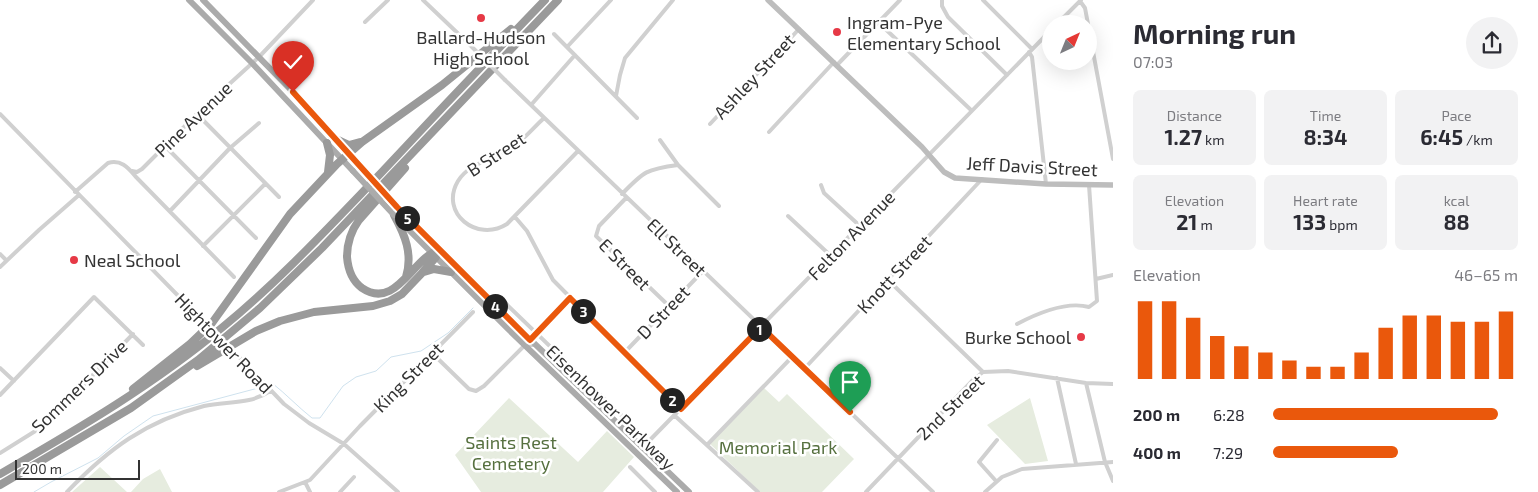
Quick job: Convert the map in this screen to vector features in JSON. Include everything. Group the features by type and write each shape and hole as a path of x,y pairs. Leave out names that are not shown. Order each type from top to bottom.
{"highway":[{"path":"0,474 143,388 196,349 276,280 545,0"},
{"path":"163,386 198,360 260,308 322,248 558,0"},
{"path":"99,416 190,344 212,323 290,214 345,157 362,142 442,85 534,11"},
{"path":"429,136 403,171 359,220 351,235 347,256 350,272 356,282 365,290 376,292 388,291 397,286 435,253"},
{"path":"327,174 331,140 349,145 362,142"},
{"path":"395,211 408,249 406,278"},
{"path":"0,485 108,422 163,386 272,323 314,312 373,306 402,294 422,273 435,253"},
{"path":"422,273 434,268 451,272"}],"main road":[{"name":"Eisenhower Parkway","path":"189,0 331,140"},
{"name":"Eisenhower Parkway","path":"203,0 293,92 345,157 435,253 677,492"},
{"name":"Eisenhower Parkway","path":"435,253 451,272 518,339 536,345 689,492"}],"street":[{"name":"Pine Avenue","path":"132,171 142,169 197,114 259,57 313,0"},
{"path":"365,22 388,0"},
{"name":"Ell Street","path":"423,0 626,198 933,492"},
{"path":"567,47 612,0"},
{"path":"616,96 625,58 673,0"},
{"name":"Jeff Davis Street","path":"768,0 836,64 948,175 955,178 1046,184 1113,185"},
{"path":"769,132 900,0"},
{"path":"942,0 944,11 948,17 1007,74"},
{"path":"983,0 1031,50 1046,184"},
{"path":"1067,15 1081,1 1086,15"},
{"path":"878,23 972,110"},
{"name":"Ashley Street","path":"710,124 799,29"},
{"path":"554,34 637,118"},
{"name":"Felton Avenue","path":"536,333 647,440 652,440 674,415 1042,39"},
{"path":"531,105 575,55"},
{"path":"1096,70 1113,159"},
{"path":"197,114 279,197"},
{"name":"Hightower Road","path":"0,115 270,390 303,418 344,444 398,492"},
{"name":"B Street","path":"544,118 516,144 496,157 476,165 462,175 454,191 454,203 459,216 473,228 488,231 502,228 515,217 578,151"},
{"path":"170,212 230,148 259,122"},
{"path":"660,140 678,165 719,206"},
{"path":"165,146 256,238"},
{"path":"0,267 107,164 118,162 132,171 234,278"},
{"path":"622,194 639,176 652,169 678,165"},
{"name":"Knott Street","path":"804,368 982,179"},
{"path":"202,246 265,184"},
{"path":"821,184 824,193 860,226"},
{"path":"1017,324 1052,310 1080,305 1089,307 1098,301 1089,185"},
{"name":"E Street","path":"626,198 599,226 596,236 668,306"},
{"path":"788,216 831,256"},
{"path":"515,217 527,231 554,280 681,409"},
{"path":"0,254 6,260"},
{"name":"D Street","path":"624,353 703,271"},
{"path":"1096,279 1113,275"},
{"path":"888,280 983,372"},
{"path":"498,296 536,333"},
{"path":"0,395 94,297 143,345"},
{"path":"432,353 469,390 476,391 484,386 570,298"},
{"name":"King Street","path":"305,482 310,480 473,312"},
{"name":"Sommers Drive","path":"0,453 37,430 132,334"},
{"path":"707,445 792,357"},
{"path":"0,368 14,381"},
{"name":"2nd Street","path":"867,492 973,380 983,372 1008,370 1086,383 1113,384"},
{"path":"1057,378 1076,464"},
{"path":"1086,383 1105,462 1113,481"},
{"path":"67,492 87,470 130,437 150,425 175,414 206,406 251,401 270,390"},
{"path":"674,415 758,492"},
{"path":"996,481 980,462 997,440"},
{"path":"985,492 996,481 1009,473 1022,469 1113,462"},
{"path":"630,467 655,492"},
{"path":"340,492 354,477"},
{"path":"279,492 305,482 310,492"}],"green space":[{"name":"Memorial Park","path":"764,388 779,402 787,394 854,459 822,492 760,492 709,443"},
{"name":"Saints Rest Cemetery","path":"509,398 578,462 607,431 634,457 603,492 481,492 455,455"},
{"path":"1030,398 1048,461 1025,464 987,425"},
{"path":"100,467 127,492 72,492"},
{"path":"160,469 172,492 131,492 143,479"}],"waterway":[{"path":"269,384 272,383 312,418 320,418 343,386 356,377 376,371 391,357 421,351 448,333 473,308"},
{"path":"34,492 98,458 124,436 153,416 262,387"}],"place":[{"name":"Ballard-Hudson High School","path":"481,18"},
{"name":"Ingram-Pye Elementary School","path":"837,32"},
{"name":"Neal School","path":"74,260"},
{"name":"Burke School","path":"1081,337"}],"route":[{"path":"293,92 422,234 530,340 570,298 681,409 761,327 850,412"}]}
